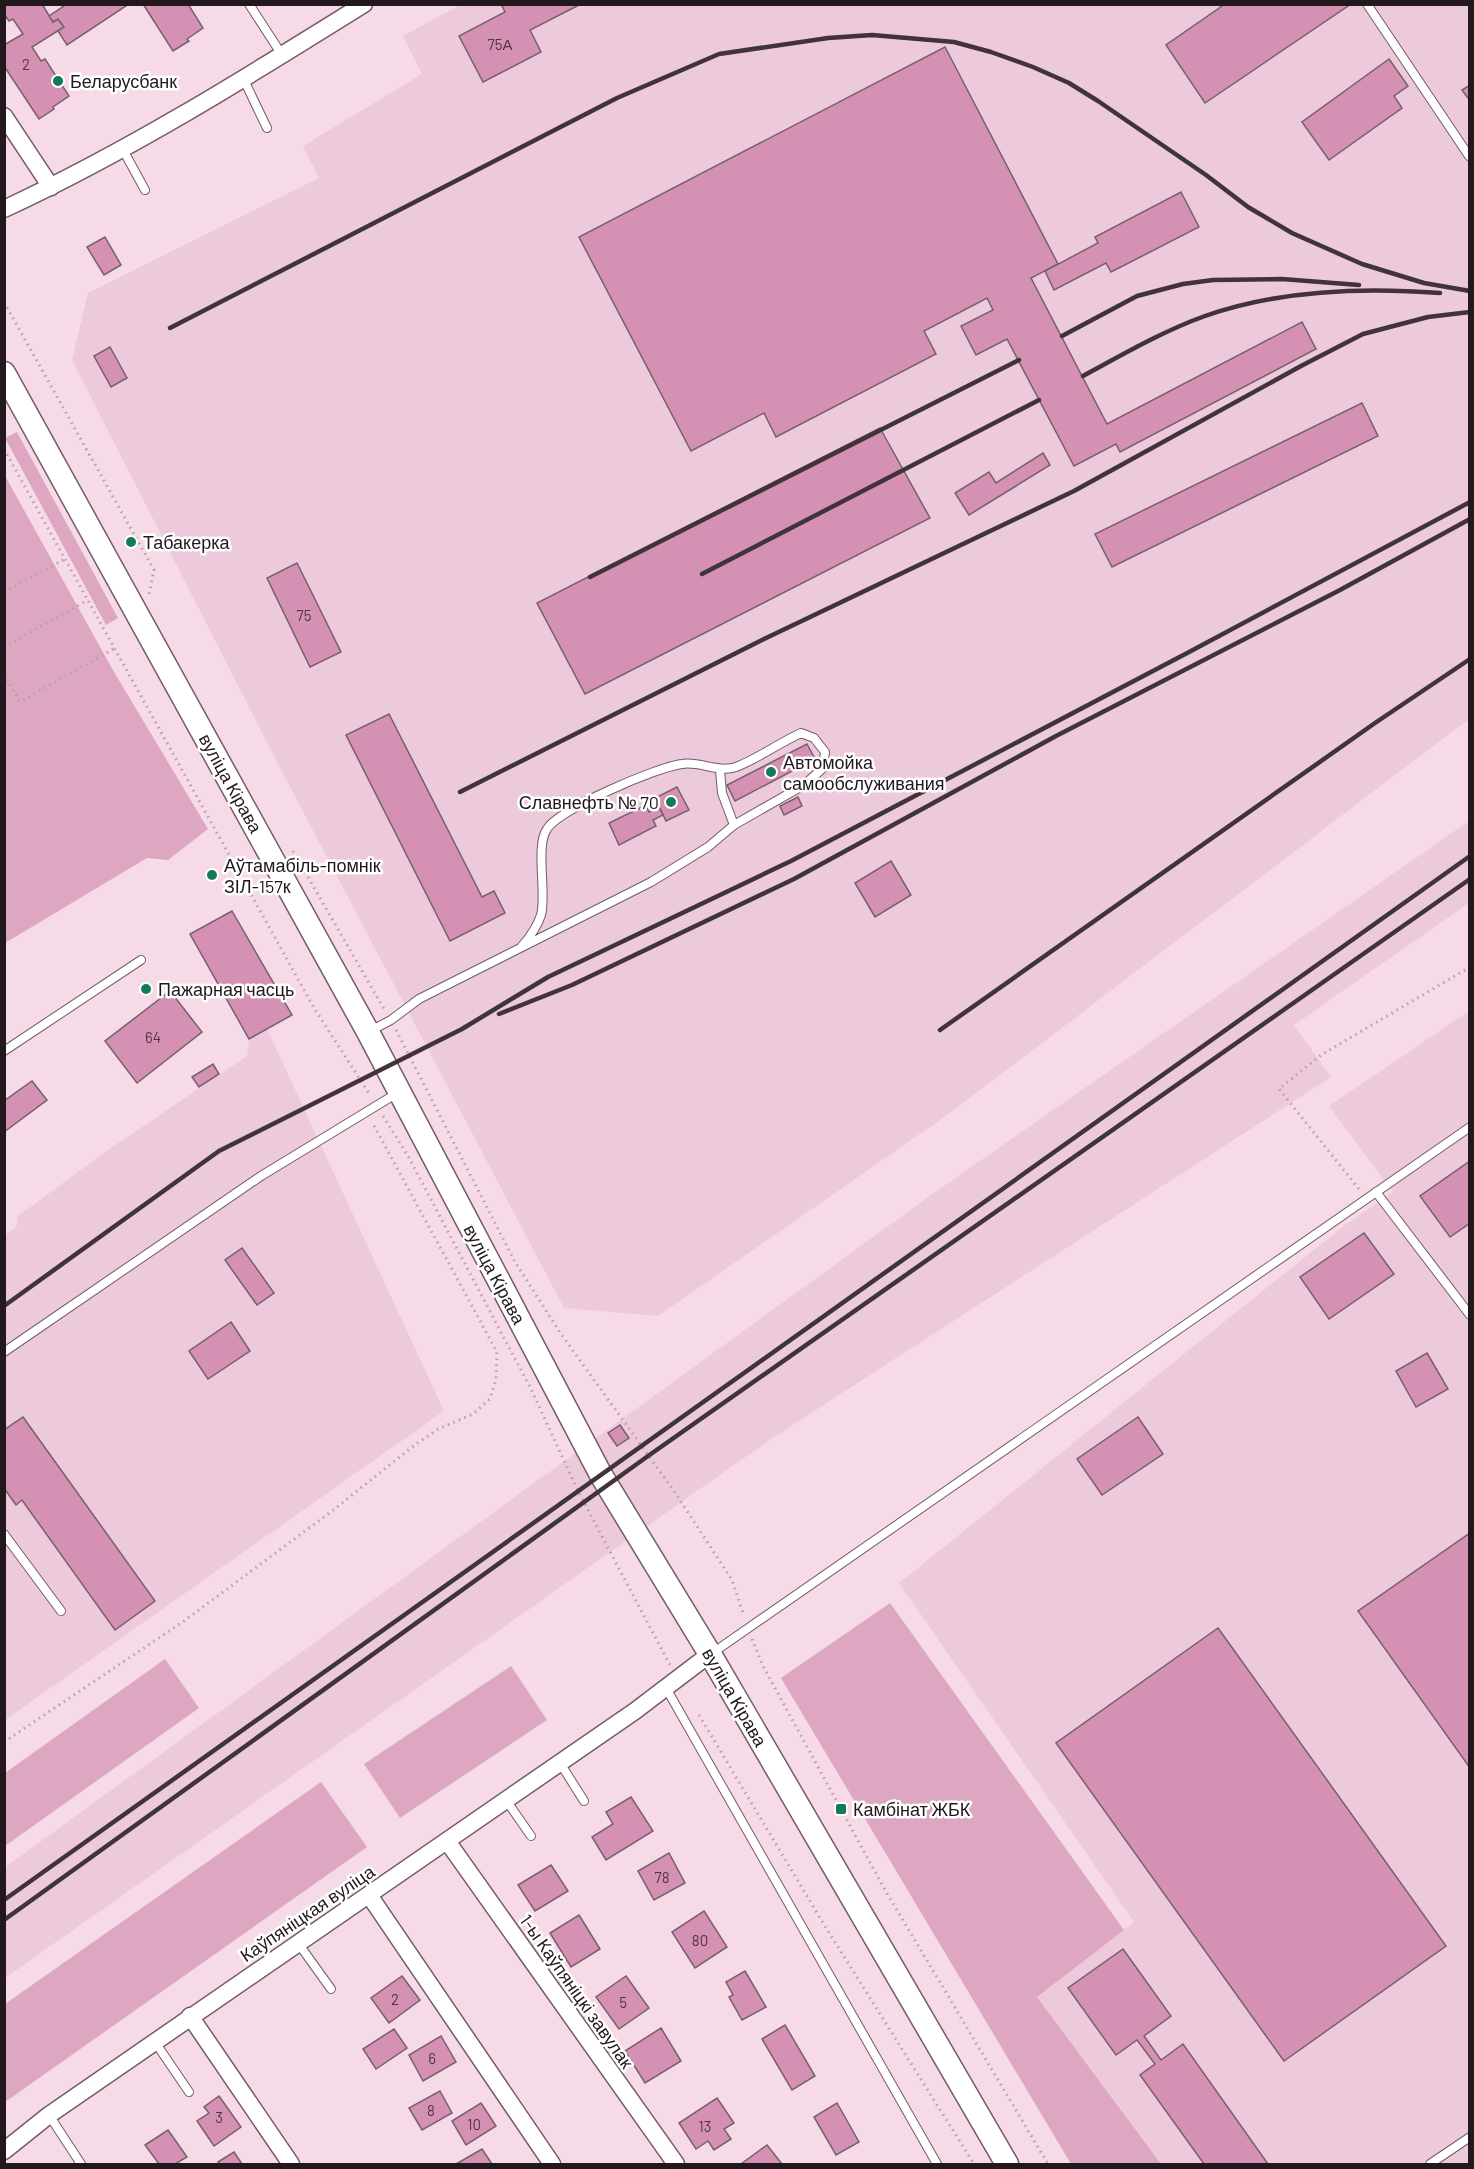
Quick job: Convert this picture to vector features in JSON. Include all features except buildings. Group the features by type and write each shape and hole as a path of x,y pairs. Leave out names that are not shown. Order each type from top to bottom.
{"main road":[{"name":"вуліца Кірава","path":"4,373 368,1032 601,1475 710,1654 1007,2164"}],"street":[{"path":"4,209 51,187 122,148 282,56 364,4"},
{"path":"4,116 51,187"},
{"name":"Каўпяніцкая вуліца","path":"4,2151 49,2115 635,1711 710,1654"},
{"name":"1-ы Каўпяніцкі завулак","path":"447,1841 676,2164"},
{"path":"369,1894 552,2164"},
{"path":"190,2016 291,2164"}],"lane":[{"path":"249,4 282,56"},
{"path":"1367,4 1469,156"},
{"path":"243,78 267,128"},
{"path":"122,148 145,190"},
{"path":"368,1032 391,1020 419,999 651,882 708,847 734,825 804,785 823,768 825,752 814,738 801,733 735,767 720,770 706,765 684,763 664,767 610,790 556,818 545,830 542,913 534,931 522,946"},
{"path":"720,770 722,793 734,825"},
{"path":"4,1051 141,960"},
{"path":"4,1352 261,1176 399,1092"},
{"path":"710,1654 1470,1127"},
{"path":"1376,1192 1470,1315"},
{"path":"4,1534 61,1611"},
{"path":"672,1683 937,2164"},
{"path":"560,1763 584,1801"},
{"path":"506,1800 531,1836"},
{"path":"298,1943 331,1989"},
{"path":"155,2042 189,2092"},
{"path":"49,2115 81,2164"},
{"path":"1430,2164 1470,2137"}],"path":[{"path":"4,302 154,570 148,593 154,603"},
{"path":"4,449 314,1008 408,1156 532,1391 672,1683"},
{"path":"4,592 65,559"},
{"path":"4,647 88,600"},
{"path":"4,674 20,702 115,648"},
{"path":"292,848 391,1020 514,1262 561,1335 674,1491 732,1580 763,1666 885,1890 1047,2164"},
{"path":"1367,1198 1279,1089 1321,1055 1470,967"},
{"path":"4,1742 184,1621 416,1444 438,1429 473,1414 490,1399 496,1379 497,1352 367,1112"},
{"path":"695,1710 823,1923 974,2164"}],"shaded area":[{"path":"460,5 1469,5 1469,719 943,1118 658,1316 564,1308 277,762 72,360 88,293 319,178 303,146 422,74 403,36"},
{"path":"17,432 118,618 106,625 5,438"},
{"path":"4,474 114,672 208,829 168,860 147,858 5,943"},
{"path":"1469,821 1469,903 1294,1025 1331,1077 771,1439 5,1978 4,1868 928,1197"},
{"path":"1469,1011 1469,2164 1161,2164 1037,1997 1134,1922 899,1583 1345,1225 1393,1192 1329,1106"},
{"path":"267,1029 444,1411 5,1720 5,1235 17,1226 17,1217 102,1154 247,1056 249,1039"},
{"path":"890,1603 1124,1930 1037,1997 1161,2164 1071,2164 781,1678"},
{"path":"165,1659 199,1708 5,1846 5,1773"},
{"path":"511,1666 547,1720 400,1818 364,1764"},
{"path":"321,1782 367,1847 5,2102 5,2004"}],"railway":[{"path":"170,328 617,98 719,54 828,38 872,35 954,42 1033,67 1069,83 1098,101 1206,175 1248,207 1292,233 1362,264 1424,283 1470,291"},
{"path":"1062,336 1137,296 1183,284 1213,280 1282,279 1359,285"},
{"path":"1083,376 1189,322 1233,307 1321,292 1381,290 1440,293"},
{"path":"460,792 764,639 1074,491 1363,334 1428,317 1470,312"},
{"path":"590,577 1019,360"},
{"path":"702,574 1039,400"},
{"path":"4,1306 219,1151 462,1029 548,977 791,861 1470,502"},
{"path":"499,1014 572,985 794,879 1056,736 1340,590 1470,519"},
{"path":"940,1030 1375,723 1470,659"},
{"path":"4,1900 1470,856"},
{"path":"4,1920 648,1456 1470,879"}],"place":[{"name":"Беларусбанк","path":"58,81"},
{"name":"Табакерка","path":"131,542"},
{"name":"Автомойка самообслуживания","path":"771,772"},
{"name":"Славнефть № 70","path":"671,802"},
{"name":"Аўтамабіль-помнік ЗІЛ-157к","path":"212,875"},
{"name":"Пажарная часць","path":"146,989"},
{"name":"Камбінат ЖБК","path":"841,1809"}]}
